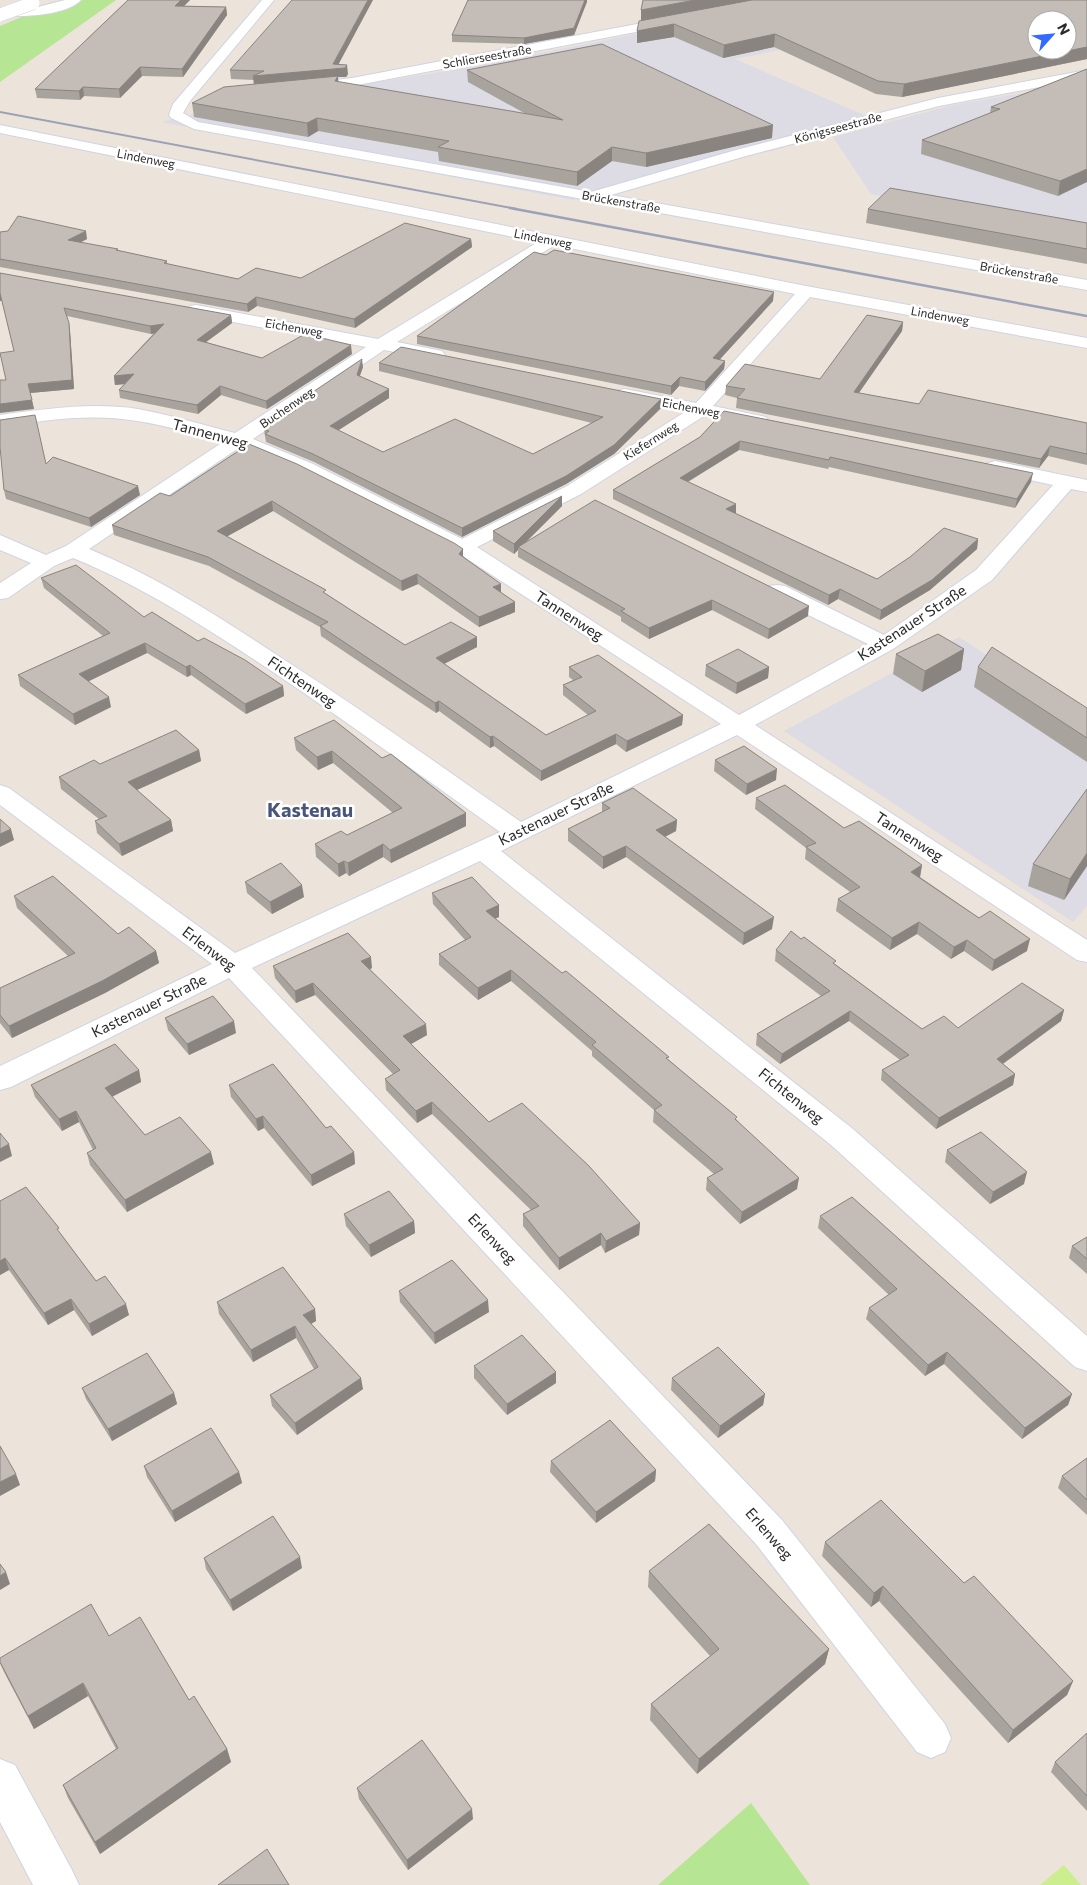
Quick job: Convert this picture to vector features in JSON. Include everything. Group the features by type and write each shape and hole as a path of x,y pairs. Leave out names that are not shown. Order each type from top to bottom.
{"street":[{"path":"0,14 40,12 74,0"},
{"path":"185,98 268,0"},
{"path":"0,14 37,1"},
{"path":"0,21 19,14"},
{"name":"Schlierseestraße","path":"293,88 352,82 691,18"},
{"name":"Königsseestraße","path":"594,197 600,193 741,153 938,102 1087,74"},
{"path":"185,98 202,96"},
{"name":"Brückenstraße","path":"185,98 178,107 176,115 194,125 1087,285"},
{"name":"Lindenweg","path":"0,129 551,241 1087,343"},
{"name":"Buchenweg","path":"0,593 47,562 73,550 382,344 551,241"},
{"name":"Kiefernweg","path":"462,547 582,494 700,410 806,291"},
{"name":"Eichenweg","path":"178,307 449,358"},
{"name":"Eichenweg","path":"604,390 774,424"},
{"name":"Tannenweg","path":"0,421 59,413 106,412 138,415 240,440 306,468 462,547 1087,953"},
{"path":"980,464 1077,484"},
{"name":"Kastenauer Straße","path":"0,1079 233,965 519,833 738,725 885,644 984,575 1077,484"},
{"path":"0,541 19,552 47,562"},
{"name":"Fichtenweg","path":"73,550 103,562 171,596 315,689 519,833"},
{"path":"760,583 885,644"},
{"name":"Erlenweg","path":"0,793 233,965 769,1532 931,1738"},
{"name":"Fichtenweg","path":"482,849 842,1138 1087,1357"},
{"path":"0,1780 57,1885"}],"shaded area":[{"path":"779,6 849,36 735,59 866,116 573,200 161,122 227,106 453,70"},
{"path":"1087,82 1087,234 871,194 833,137 953,105"},
{"path":"959,637 1087,721 1087,906 1073,922 784,731"}],"green space":[{"path":"83,0 116,0 0,82 0,26 48,6"},
{"path":"751,1803 810,1885 658,1885"},
{"path":"1064,1865 1081,1885 1040,1885"}],"building":[{"path":"128,0 181,0 175,6 226,7 182,69 140,67 119,89 83,87 79,91 35,89"},
{"path":"292,0 368,0 333,64 347,65 345,68 253,76 264,71 230,70"},
{"path":"468,0 585,0 574,28 524,38 452,35"},
{"path":"643,0 695,0 641,10"},
{"path":"752,0 1087,0 1087,47 1077,49 1077,10 1027,10 1027,59 904,84 878,81 775,34 724,45 674,24 637,31 639,21"},
{"path":"602,44 773,125 646,153 612,147 577,172 438,147 449,141 317,118 307,123 192,103 224,87 338,76 335,81 563,120 467,70"},
{"path":"1087,69 1087,169 1060,181 922,140 1000,109 991,107"},
{"path":"890,188 1087,223 1087,249 868,209"},
{"path":"18,216 86,231 68,240 118,249 116,250 167,261 164,263 238,279 256,268 301,278 405,223 471,239 354,319 256,297 247,304 0,259 0,232 8,231"},
{"path":"554,250 774,292 713,358 725,361 705,382 680,377 671,386 417,336 534,252 546,255"},
{"path":"0,273 231,315 197,340 262,358 305,334 351,345 266,401 220,386 197,405 119,390 134,374 114,376 164,324 150,326 64,308 69,323 72,380 28,384 32,400 0,404 0,380 6,380 0,353 14,351 0,293"},
{"path":"867,315 903,322 854,392 919,404 928,390 1087,423 1087,454 1050,446 1041,459 737,398 745,389 726,386 745,364 820,379"},
{"path":"401,347 661,399 614,445 566,476 462,528 313,454 265,434 269,431 264,430 296,410 289,408 362,359 357,375 389,389 330,426 383,452 455,419 533,454 603,417 379,363"},
{"path":"724,411 1033,473 1017,499 830,457 829,460 740,441 680,478 736,504 726,509 877,579 910,557 944,528 978,539 932,580 881,610 840,589 829,595 613,490 700,437"},
{"path":"35,415 46,464 53,457 138,486 89,518 4,490 0,447 0,420"},
{"path":"249,444 297,464 454,543 463,549 459,554 501,584 493,587 515,602 479,617 417,574 401,581 272,501 217,531 326,590 323,592 405,645 451,622 477,637 436,658 546,735 596,711 563,685 582,677 569,667 598,655 683,715 627,741 616,734 541,771 493,736 490,737 439,701 435,703 320,626 328,622 208,557 112,525 160,493 170,496"},
{"path":"562,496 514,544 493,531"},
{"path":"595,500 809,606 769,629 712,600 649,628 621,611 625,609 518,547"},
{"path":"76,565 144,617 152,612 198,641 204,638 245,660 283,686 245,704 190,665 186,667 145,643 79,674 109,697 73,714 18,675 110,633 41,578"},
{"path":"938,634 964,649 925,671 896,654"},
{"path":"992,647 1087,708 1087,738 978,667"},
{"path":"738,649 769,667 737,683 706,665"},
{"path":"334,720 382,758 391,754 466,813 390,850 383,844 348,863 344,861 338,864 315,844 341,831 347,835 402,808 332,751 317,757 294,738"},
{"path":"176,730 199,750 128,782 171,820 119,844 95,821 107,816 59,777 94,760 100,764"},
{"path":"744,746 777,769 747,784 715,760"},
{"path":"785,785 844,828 859,821 922,865 911,872 979,918 990,911 1030,939 994,960 967,940 954,947 919,922 892,938 838,899 860,887 806,847 816,843 756,798"},
{"path":"633,788 677,820 656,830 774,917 744,933 626,846 603,857 568,829 610,808 602,803"},
{"path":"1087,789 1087,853 1070,879 1033,864"},
{"path":"0,819 11,829 0,834"},
{"path":"281,863 302,885 270,902 245,882"},
{"path":"53,876 118,934 129,927 156,951 102,981 9,1026 0,1015 0,988 75,953 14,896"},
{"path":"472,877 499,905 486,911 562,973 566,971 669,1057 666,1058 737,1117 735,1119 799,1178 742,1212 707,1178 723,1169 654,1110 662,1105 592,1045 596,1042 511,970 478,988 439,954 471,937 432,893"},
{"path":"791,931 801,939 804,937 836,961 833,963 922,1029 944,1016 958,1028 1022,983 1064,1010 997,1059 1015,1074 939,1118 882,1070 909,1055 850,1011 782,1054 757,1034 830,991 776,950"},
{"path":"348,933 371,957 361,961 426,1024 403,1036 489,1122 522,1103 589,1166 640,1223 606,1241 601,1233 559,1258 523,1214 539,1206 432,1102 416,1111 385,1079 400,1070 313,983 295,991 273,966"},
{"path":"213,996 234,1021 187,1044 165,1018"},
{"path":"115,1044 139,1070 105,1088 145,1135 180,1117 211,1152 125,1200 87,1153 96,1148 76,1111 59,1119 31,1085"},
{"path":"273,1064 326,1128 331,1126 354,1152 311,1175 263,1116 256,1119 229,1085"},
{"path":"981,1132 1027,1172 993,1192 947,1150"},
{"path":"0,1133 9,1144 0,1149"},
{"path":"26,1187 59,1228 57,1229 96,1281 105,1276 126,1304 89,1324 71,1299 44,1313 5,1258 0,1261 0,1201"},
{"path":"389,1191 414,1221 369,1245 344,1214"},
{"path":"852,1197 1072,1394 1025,1428 947,1352 928,1365 869,1308 897,1289 820,1216"},
{"path":"1087,1237 1087,1259 1072,1246"},
{"path":"452,1260 488,1300 434,1333 399,1291"},
{"path":"283,1267 315,1309 303,1315 361,1378 295,1423 270,1395 318,1367 295,1326 251,1350 217,1302"},
{"path":"522,1335 556,1372 507,1404 474,1366"},
{"path":"718,1347 765,1394 720,1426 672,1378"},
{"path":"147,1353 174,1393 108,1429 82,1388"},
{"path":"610,1420 656,1470 596,1512 551,1461"},
{"path":"211,1428 239,1472 172,1511 144,1466"},
{"path":"0,1446 16,1474 0,1482"},
{"path":"1087,1458 1087,1500 1062,1476"},
{"path":"881,1500 964,1583 974,1576 1073,1681 1013,1730 883,1586 874,1593 825,1542"},
{"path":"273,1516 300,1557 230,1600 204,1558"},
{"path":"709,1524 829,1649 699,1759 651,1704 719,1649 649,1571"},
{"path":"0,1564 6,1572 0,1576"},
{"path":"91,1604 109,1636 140,1617 189,1700 194,1696 227,1749 95,1842 63,1785 118,1748 83,1683 28,1716 0,1662 0,1658"},
{"path":"1087,1733 1087,1796 1055,1762"},
{"path":"422,1740 472,1809 407,1860 357,1788"},
{"path":"267,1849 289,1885 218,1885"}],"railway":[{"path":"0,112 517,209"},
{"path":"510,208 1087,316"}],"district":[{"name":"Kastenau","path":"310,810"}]}
